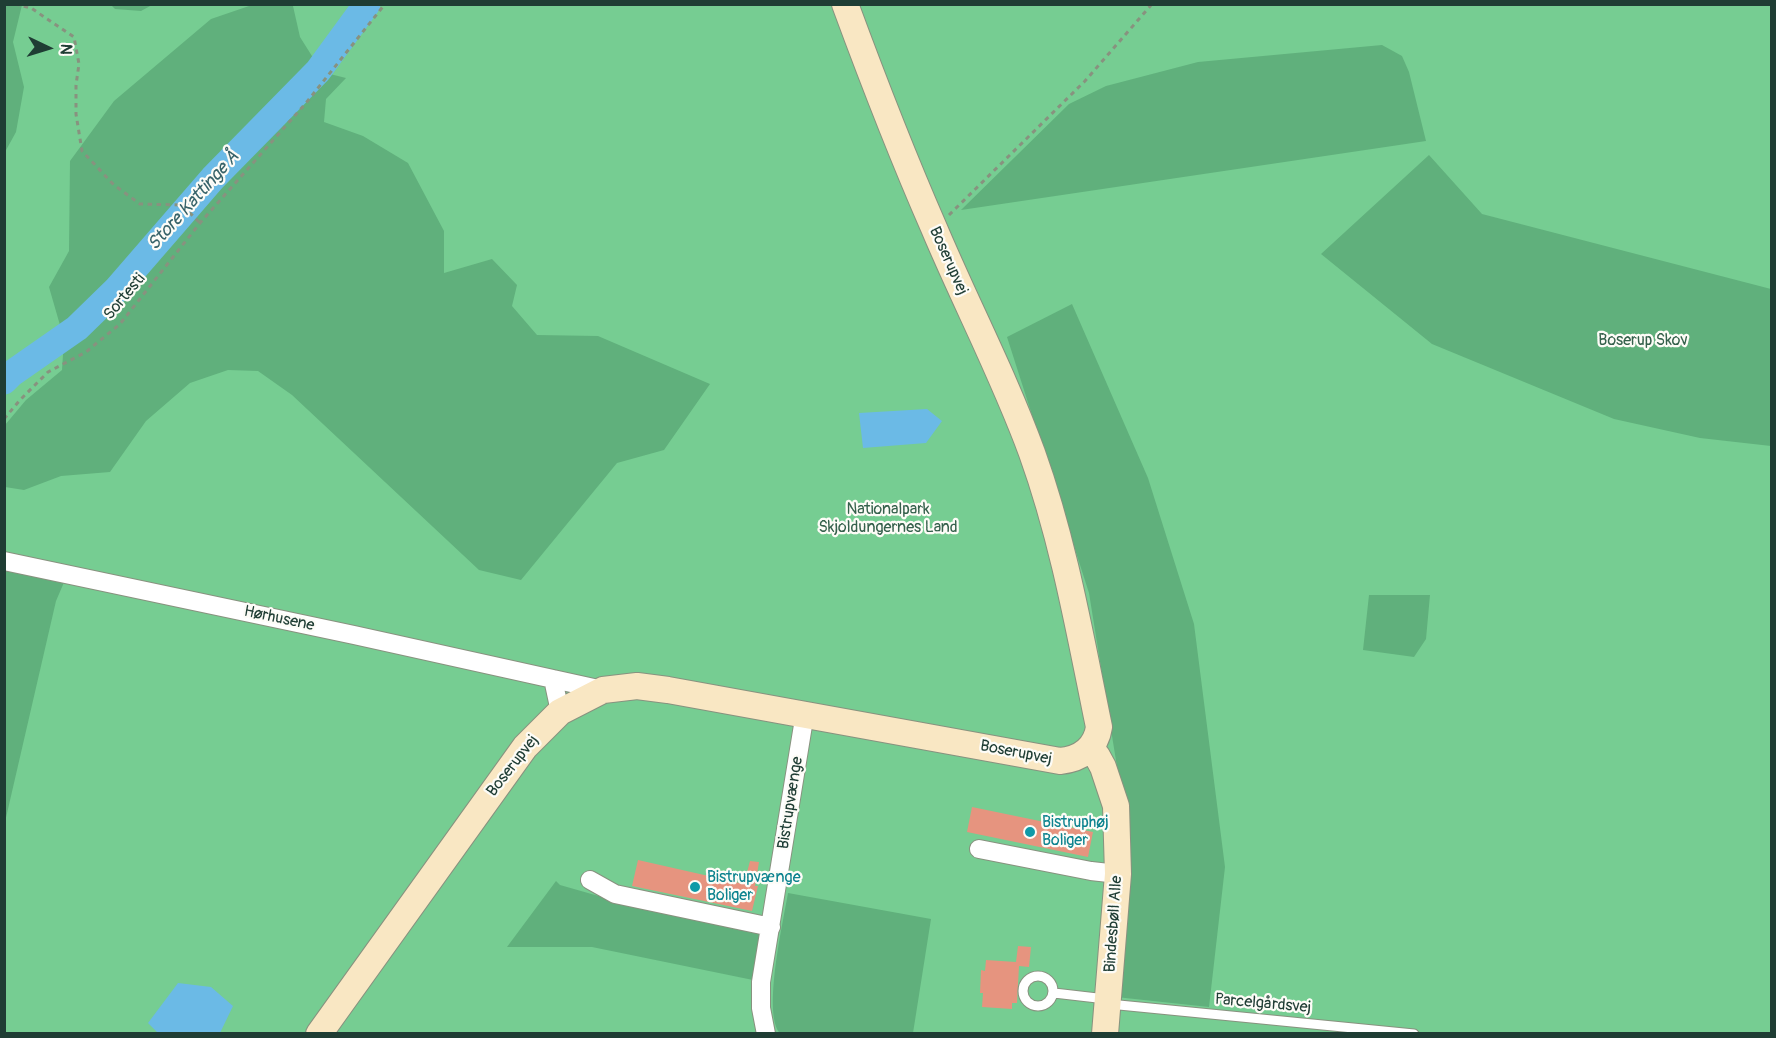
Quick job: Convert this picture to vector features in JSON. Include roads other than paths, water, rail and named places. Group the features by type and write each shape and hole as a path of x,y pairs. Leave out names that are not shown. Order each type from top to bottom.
{"street":[{"name":"Boserupvej","path":"319,1034 525,747 560,712 603,690 637,686 668,690 1060,761 1076,759 1090,749 1096,739 1099,727 1062,550 1032,455 1006,387 934,230 879,98 845,4"},
{"name":"Hørhusene","path":"4,561 603,690"},
{"path":"553,680 560,712"},
{"name":"Bistrupvænge","path":"766,1034 761,1008 761,982 805,713"},
{"name":"Bindesbøll Alle","path":"1090,749 1104,767 1116,806 1118,874 1106,1034"},
{"path":"979,849 1091,872 1118,874"},
{"path":"590,880 615,894 771,927"}],"lane":[{"name":"Parcelgårdsvej","path":"1054,993 1109,1002 1414,1034"}],"water":[{"path":"927,409 942,421 926,443 863,448 859,413"},
{"path":"178,983 211,987 233,1006 220,1033 158,1033 148,1023"}],"waterway":[{"name":"Store Kattinge Å","path":"4,381 77,328 116,290 213,178 318,71 367,4"}],"place":[{"name":"Bistruphøj Boliger","path":"1030,832"},
{"name":"Bistrupvænge Boliger","path":"695,887"}],"park label":[{"name":"Boserup Skov","path":"1643,341"},
{"name":"Nationalpark Skjoldungernes Land","path":"888,519"}]}
